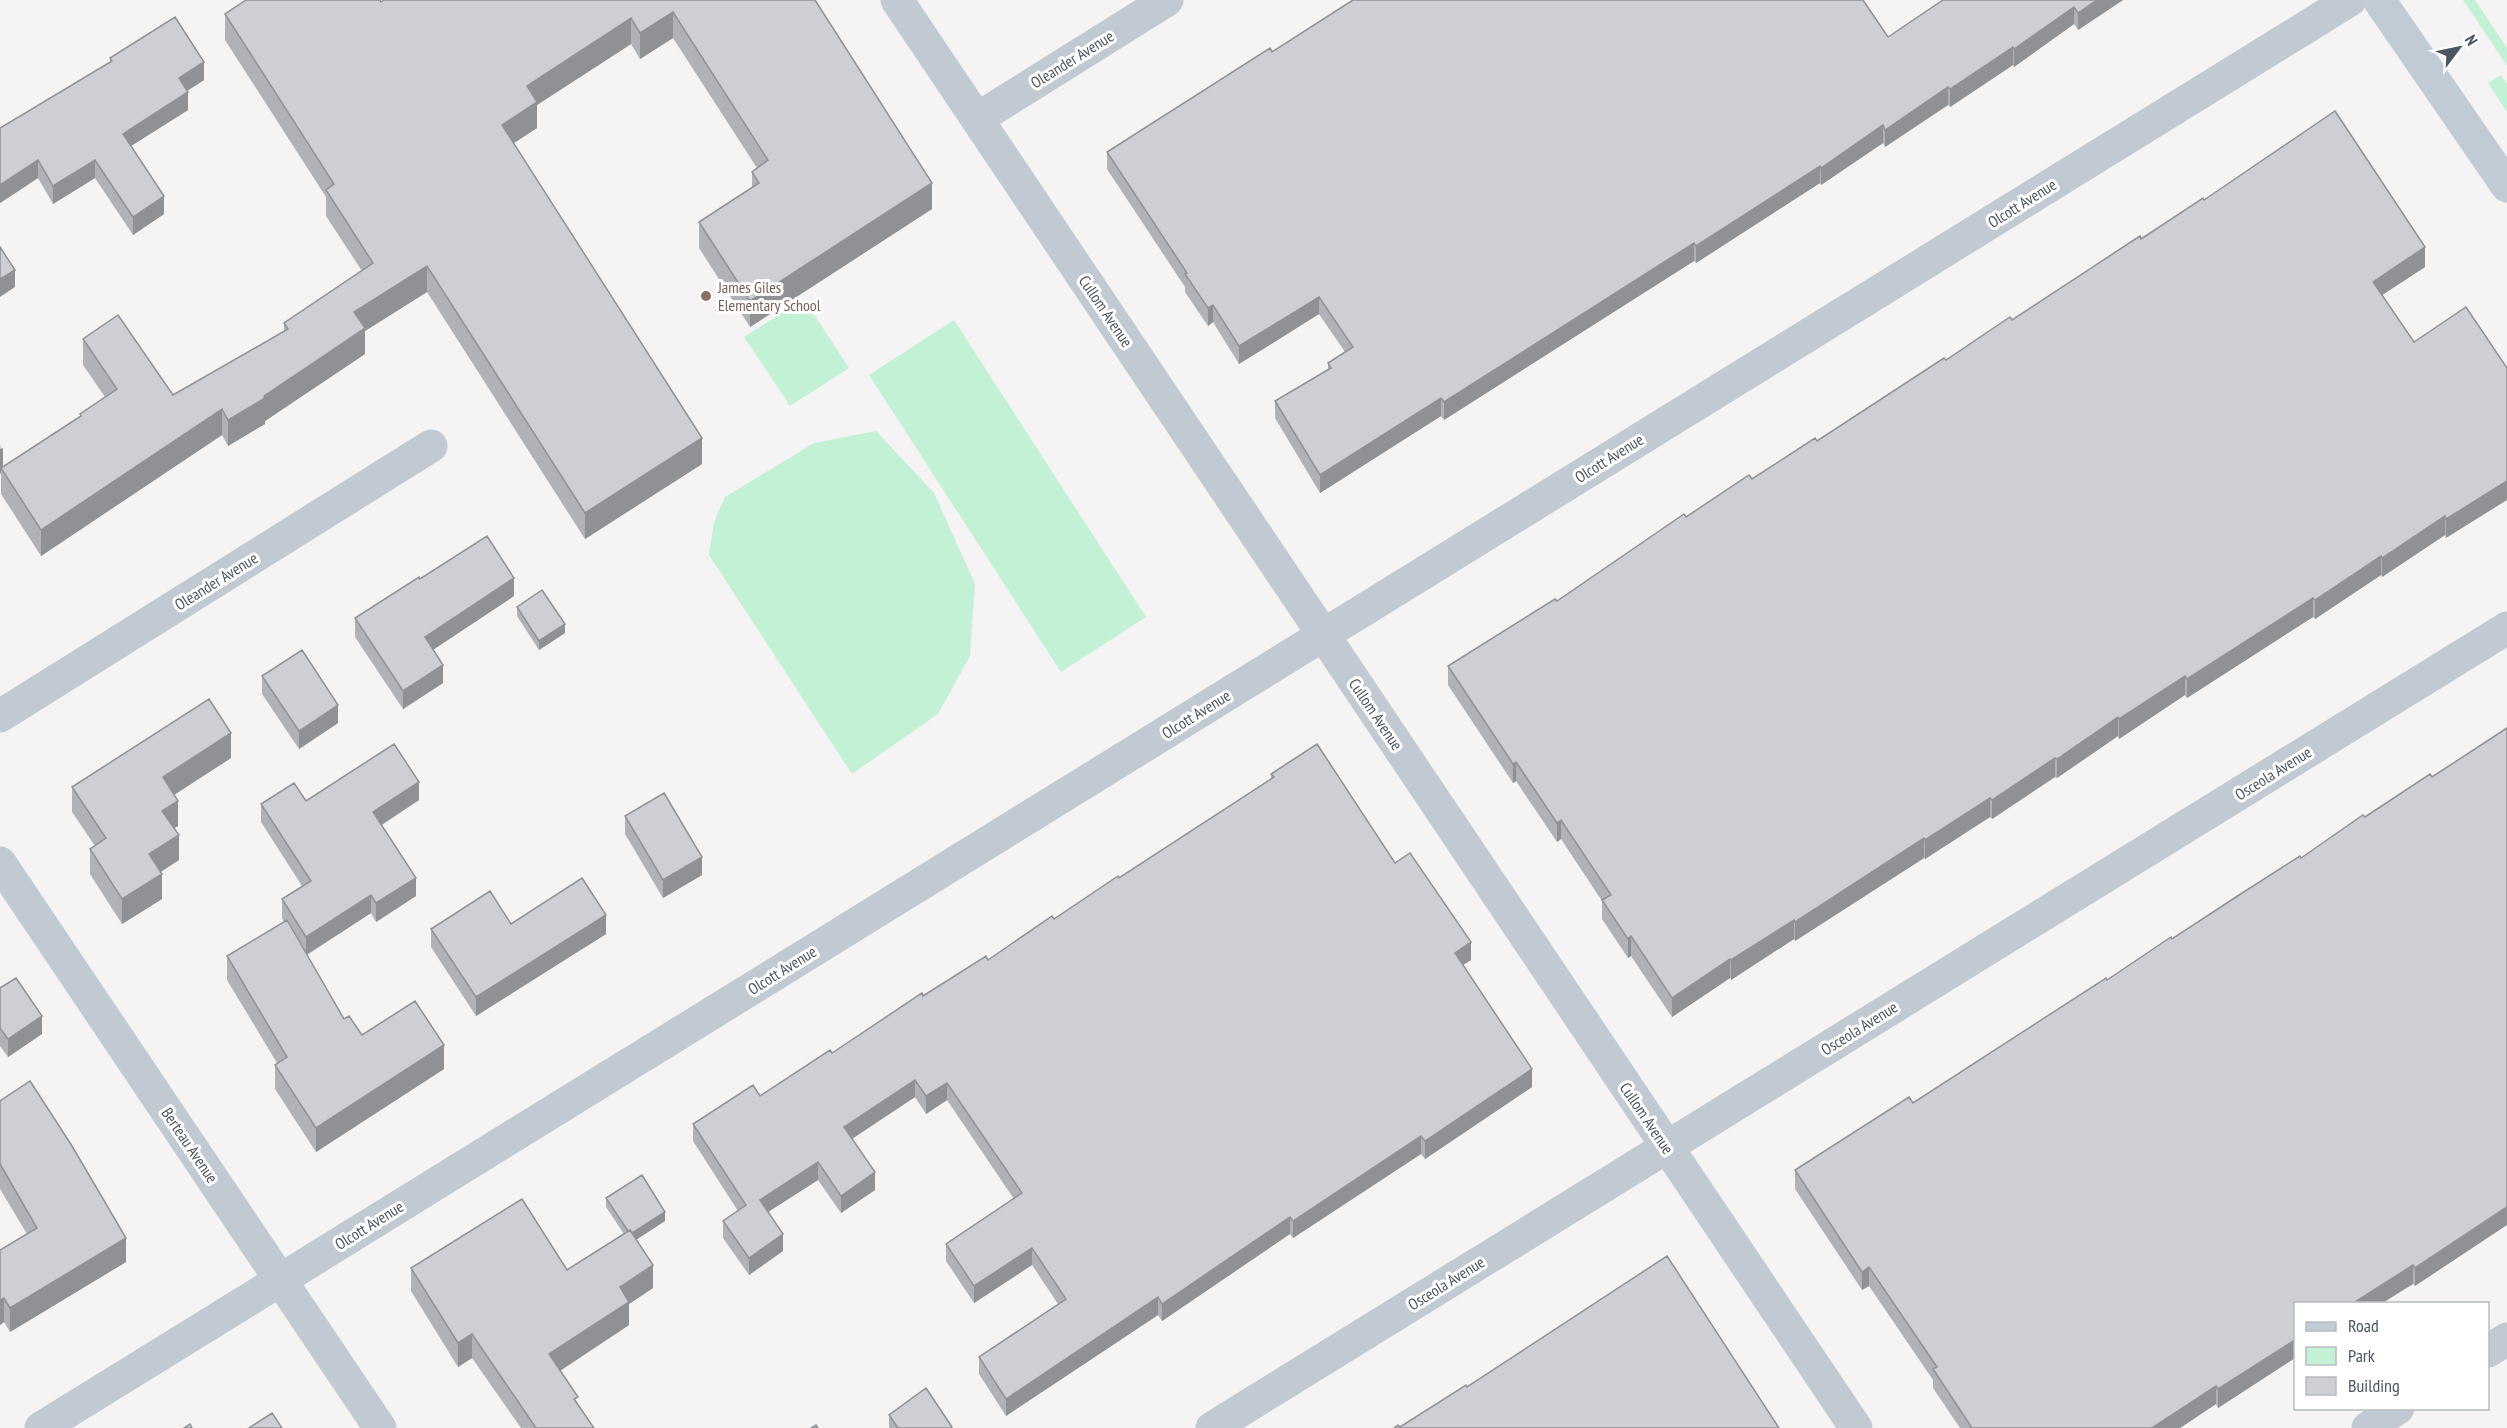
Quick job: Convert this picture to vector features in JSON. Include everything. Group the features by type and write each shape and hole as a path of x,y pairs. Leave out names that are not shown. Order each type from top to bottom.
{"street":[{"name":"Cullom Avenue","path":"897,0 1856,1428"},
{"name":"Oleander Avenue","path":"976,118 1167,0"},
{"name":"Olcott Avenue","path":"41,1428 2350,0"},
{"path":"2379,0 2507,186"},
{"name":"Oleander Avenue","path":"0,716 431,446"},
{"name":"Osceola Avenue","path":"1212,1428 2507,628"},
{"name":"Berteau Avenue","path":"0,863 380,1428"},
{"path":"2489,1350 2507,1339"},
{"path":"2367,1428 2395,1410"}],"green space":[{"path":"2463,0 2475,0 2507,48 2507,66"},
{"path":"2501,75 2507,84 2507,112 2488,83"},
{"path":"804,299 849,368 790,406 744,337"},
{"path":"954,320 1146,617 1061,672 869,375"},
{"path":"876,431 934,493 975,584 970,656 938,714 852,774 709,555 714,522 725,497 814,443"}],"building":[{"path":"246,0 380,0 381,2 384,0 815,0 932,183 750,301 699,222 759,183 752,172 768,160 673,12 640,33 631,18 527,86 537,102 502,125 702,438 585,513 427,266 354,312 365,328 264,396 265,398 228,420 222,409 41,530 1,468 81,416 80,414 117,389 83,339 118,315 173,395 288,329 284,323 373,263 326,190 334,184 225,14"},
{"path":"1353,0 1863,0 1888,37 1943,0 2097,0 2078,13 2074,7 2014,49 2013,47 1950,89 1948,87 1885,130 1883,125 1821,168 1820,166 1696,246 1694,243 1444,402 1441,398 1320,475 1275,401 1331,368 1328,363 1353,347 1319,297 1239,346 1213,305 1208,308 1107,152 1270,48 1272,52"},
{"path":"175,17 204,62 179,78 188,92 123,134 164,196 133,217 95,160 53,186 38,160 0,185 0,128 112,61 110,58"},
{"path":"2335,111 2425,247 2373,282 2414,342 2466,307 2507,368 2507,481 2446,519 2445,516 2382,558 2381,556 2315,600 2313,598 2187,679 2185,676 2119,719 2118,717 1992,800 1990,798 1925,840 1924,838 1795,922 1794,920 1730,959 1672,998 1631,936 1628,939 1602,900 1611,895 1561,820 1557,823 1516,762 1513,764 1448,666 1555,599 1557,601 1684,514 1686,517 1749,475 1752,479 1815,438 1817,441 1944,358 1946,360 2010,317 2012,320 2140,236 2141,239 2203,198 2204,200"},
{"path":"0,247 15,270 0,279"},
{"path":"487,536 514,578 425,637 443,665 403,691 355,618"},
{"path":"542,590 565,624 539,641 517,607"},
{"path":"302,650 338,705 299,731 262,676"},
{"path":"209,699 231,733 163,777 178,801 162,811 179,835 149,854 162,874 122,899 90,849 106,838 72,787"},
{"path":"2507,728 2507,1207 2415,1268 2413,1265 2355,1302 2294,1302 2294,1341 2218,1389 2216,1386 2152,1428 1972,1428 1933,1369 1937,1367 1869,1267 1862,1272 1795,1170 1909,1097 1913,1103 2106,978 2107,980 2300,856 2301,858 2363,815 2365,817 2430,774 2432,777"},
{"path":"394,744 419,782 373,812 416,878 376,903 371,895 306,937 282,899 311,881 261,804 294,783 306,801"},
{"path":"1317,744 1395,863 1410,853 1471,942 1455,953 1532,1069 1425,1141 1421,1136 1293,1221 1290,1217 1162,1304 1158,1297 1006,1399 979,1357 1066,1299 1032,1248 974,1286 946,1244 1022,1193 947,1083 926,1096 915,1080 844,1127 875,1172 841,1196 818,1162 760,1200 783,1234 749,1258 723,1221 746,1205 693,1124 753,1085 760,1096 830,1050 832,1053 922,993 923,996 986,956 988,960 1052,916 1054,919 1274,777 1271,774"},
{"path":"664,793 702,857 663,880 625,816"},
{"path":"582,878 606,915 476,997 431,929 490,891 511,924"},
{"path":"287,920 344,1019 349,1016 362,1035 415,1001 444,1045 316,1128 275,1065 287,1057 227,956"},
{"path":"16,978 42,1016 8,1039 0,1028 0,988"},
{"path":"30,1081 72,1146 126,1238 10,1308 4,1298 0,1300 0,1250 37,1228 0,1164 0,1101"},
{"path":"642,1175 665,1212 632,1233 628,1231 606,1198"},
{"path":"522,1199 567,1270 630,1230 653,1265 620,1287 629,1302 549,1354 578,1397 574,1399 594,1428 536,1428 472,1334 458,1343 411,1268"},
{"path":"1667,1256 1779,1428 1394,1428 1398,1425 1400,1427 1466,1385 1467,1387"},
{"path":"926,1388 952,1427 898,1428 889,1415"},
{"path":"272,1413 282,1428 249,1428"}],"place":[{"name":"James Giles Elementary School","path":"706,296"}]}
